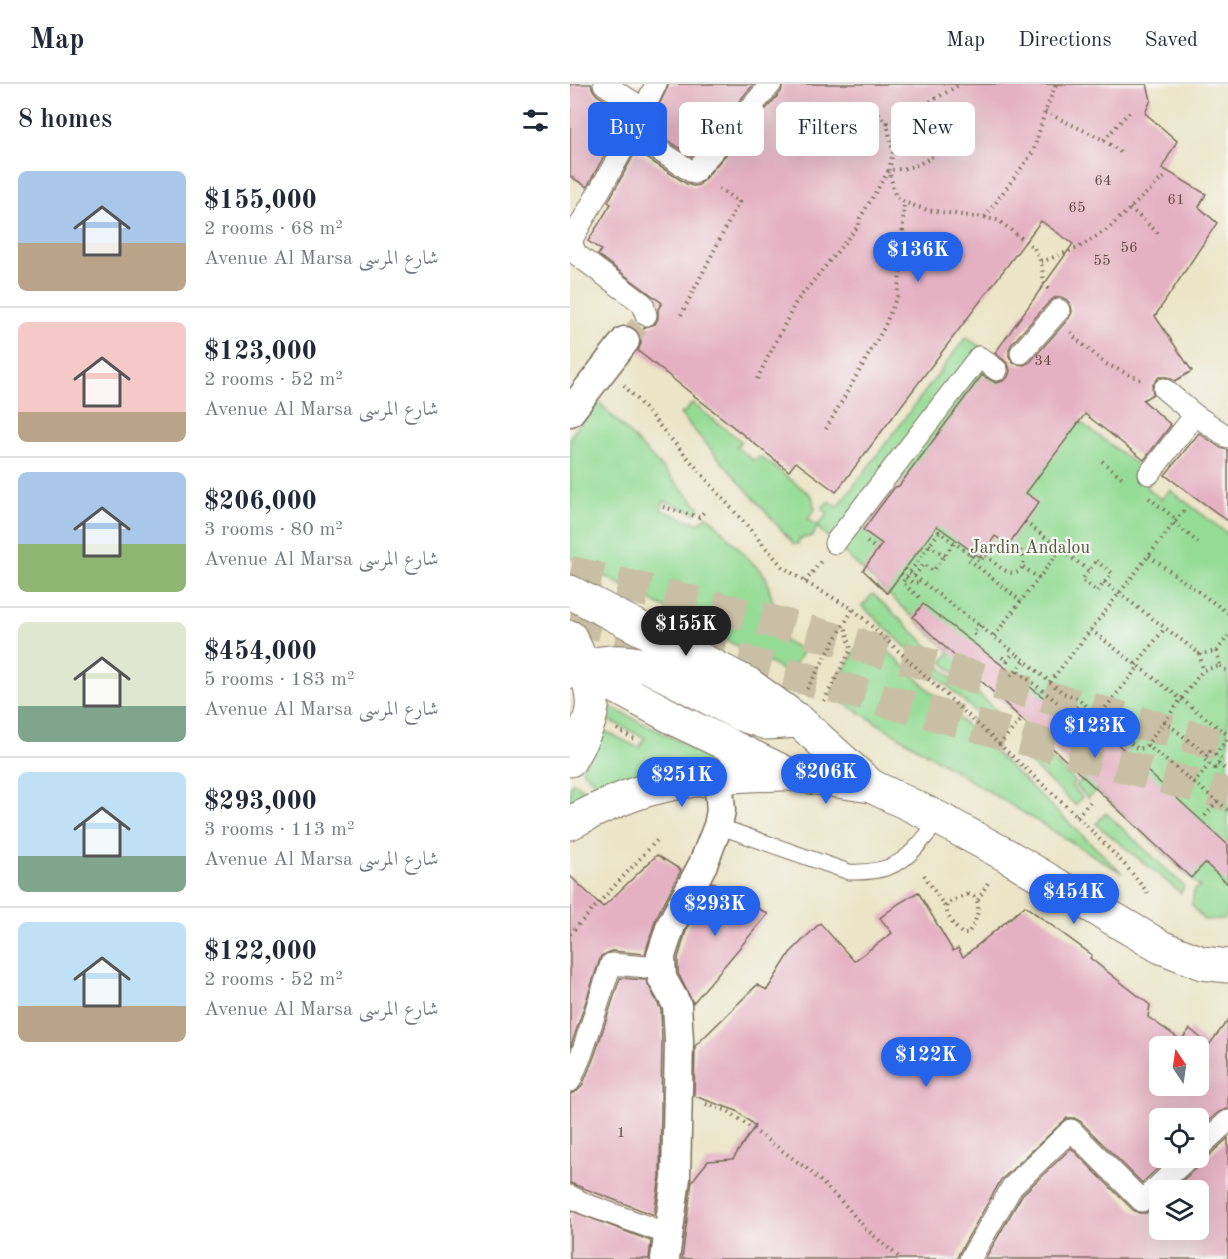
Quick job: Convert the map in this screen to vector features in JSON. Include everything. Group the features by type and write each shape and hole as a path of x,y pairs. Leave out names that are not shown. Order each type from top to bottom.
{"street":[{"path":"604,84 633,102"},
{"path":"647,102 656,84"},
{"path":"667,156 694,173 771,84"},
{"path":"619,156 573,237 572,246 576,254 643,304 646,315"},
{"path":"1021,353 1059,310"},
{"path":"570,412 626,341"},
{"path":"835,543 980,357 997,370"},
{"path":"1164,389 1195,415 1228,437"},
{"path":"1149,474 1195,415"},
{"path":"570,592 748,684 802,706 871,786"},
{"path":"570,637 574,668 588,682 592,708 579,744 570,760"},
{"path":"574,668 608,661 635,662 648,666 740,714 767,723 802,706"},
{"path":"574,668 788,774"},
{"path":"570,823 609,803 686,781 788,774 871,786 940,819 1006,855 1161,948 1202,963 1228,966"},
{"path":"570,1196 666,1246 676,1178 679,1017 677,1005 662,978 660,968 663,947 671,925 703,864 718,826 721,810 718,778"},
{"path":"570,1081 582,1053 611,964 660,968"},
{"path":"1209,1139 1228,1121"},
{"path":"970,1259 1012,1187 1071,1130 1143,1201 1178,1168"}],"lane":[{"path":"718,826 849,872 863,873 891,867 910,855 940,819"}],"path":[{"path":"887,123 919,108 960,84"},
{"path":"985,218 1033,152 1056,84"},
{"path":"1104,140 1130,111"},
{"path":"1045,112 1104,140 1122,153"},
{"path":"757,379 796,302 859,225 860,218 889,170 893,153 887,123 879,114"},
{"path":"889,170 924,163 934,156"},
{"path":"889,170 895,195 904,202 927,210 998,219 1034,248 1041,262 1044,282 1074,337 1106,364 1164,389"},
{"path":"681,315 739,202 694,173"},
{"path":"1041,262 1078,248 1108,229 1165,176"},
{"path":"826,429 884,328 897,296 901,268 904,202"},
{"path":"1130,208 1158,233"},
{"path":"632,395 782,566 853,609 1077,816 1125,865 1149,897"},
{"path":"1102,462 1124,479"},
{"path":"1145,495 1199,543"},
{"path":"663,507 693,517 699,517 704,512"},
{"path":"1050,682 1185,509"},
{"path":"1025,522 1089,570"},
{"path":"920,597 902,583 903,576 909,572 939,532 980,561 985,555 1007,572 1016,572 1023,567 1025,558 1020,550"},
{"path":"995,639 1068,540"},
{"path":"914,576 924,564 933,571 954,542"},
{"path":"929,545 945,556"},
{"path":"971,555 968,559 1021,601"},
{"path":"1149,556 1228,613"},
{"path":"1096,561 1112,573 1097,592 1082,580 1089,570 1096,561"},
{"path":"1023,567 1039,578"},
{"path":"905,569 979,624 987,634 1016,654 1020,660 1024,660 1064,693 1077,698 1134,748 1141,749 1146,745 1203,670 1220,666"},
{"path":"903,576 913,583 922,582"},
{"path":"1104,582 1200,654 1203,670"},
{"path":"802,706 853,609"},
{"path":"824,701 851,649 845,624"},
{"path":"975,635 973,633 979,624"},
{"path":"1098,717 1165,628"},
{"path":"1091,630 1228,736 1215,755"},
{"path":"1200,654 1217,651 1228,636"},
{"path":"1217,651 1220,666 1228,672"},
{"path":"1002,657 1007,661 1016,654"},
{"path":"1011,676 1024,660"},
{"path":"1018,669 1057,702"},
{"path":"1043,676 1058,672"},
{"path":"999,745 1022,719"},
{"path":"1164,721 1207,754"},
{"path":"621,732 636,740"},
{"path":"1146,745 1228,810"},
{"path":"1210,751 1215,755 1221,759 1215,768 1204,759 1210,751"},
{"path":"1194,783 1210,763"},
{"path":"1218,764 1228,771"},
{"path":"1205,816 1217,801"},
{"path":"1077,816 1090,802"},
{"path":"570,934 659,838"},
{"path":"924,875 960,932 967,934 979,907 974,895 962,895 948,903 946,908"},
{"path":"978,900 990,880"},
{"path":"677,1095 728,1111 819,1178 865,1228 901,1259"}],"green space":[{"name":"Jardin Andalou","path":"966,337 1008,367 1001,377 1008,384 1017,374 1154,478 1146,487 1161,499 1170,490 1228,534 1228,913 1223,919 1204,920 1192,905 1194,890 1200,887 1097,790 1088,798 1076,786 1084,777 966,666 956,675 942,662 950,652 817,527 813,536 799,539 798,544 794,544 680,414 685,412 692,403 741,441 736,447 753,460 761,457 812,496 815,509 808,519 817,526 828,514 822,508 829,501 838,507"},
{"path":"598,401 700,508 696,513 664,501 661,510 699,524 707,515 766,577 784,641 803,650 790,674 570,558 570,437"},
{"path":"873,594 937,654 933,660 957,683 962,678 1005,719 1005,727 999,734 862,606"},
{"path":"866,630 1122,873 831,695"},
{"path":"604,704 723,763 645,773 603,789 582,770 600,729 639,748 645,738 609,720 605,728 601,726"},
{"path":"1029,739 1075,781 1071,786 1082,797 1075,805 1017,751"},
{"path":"573,782 590,794 570,804 570,787"},
{"path":"1106,813 1184,886 1181,893 1096,824"}],"building":[{"path":"570,84 591,84 597,95 608,102 588,102 588,156 604,156 587,187 570,176"},
{"path":"669,84 754,84 738,102 679,102 679,148 667,140 667,102 660,102"},
{"path":"783,84 1147,84 1151,100 1145,113 1177,141 1162,168 1206,194 1199,207 1217,223 1155,316 1192,371 1175,381 1167,377 1159,377 1152,386 1153,394 1143,400 1171,425 1144,460 1085,414 1026,493 1039,502 1008,545 995,536 980,557 937,526 887,593 863,570 882,544 863,530 982,375 996,383 1008,377 1010,371 1008,364 995,353 1073,244 1041,221 836,492 796,462 789,471 638,351 641,343 640,334 645,327 655,324 658,309 662,303 598,255 601,250 588,241 611,204 608,202 633,156 644,156 687,184 699,185 725,156 764,156 764,111 781,92","holes":["1061,297 1071,305 1072,312 1069,318 1030,362 1024,365 1013,363 1009,356 1011,345 1049,302"]},
{"path":"1199,433 1221,448 1228,450 1228,521 1165,475"},
{"path":"923,604 1065,714 1074,704 1228,845 1228,884 1205,863 1191,878 913,617"},
{"path":"657,855 681,870 656,918 645,954 612,951 601,956 570,1049 570,876 603,907"},
{"path":"712,882 768,914 693,1003 678,973 678,958 686,931"},
{"path":"918,892 953,951 958,948 963,957 1025,906 1092,955 1090,958 1150,1005 1148,1017 1175,1036 1149,1036 1149,1096 1209,1096 1209,1045 1228,1020 1228,1109 1219,1112 1209,1121 1209,1108 1149,1108 1149,1168 1158,1168 1142,1183 1080,1121 1067,1118 1001,1180 957,1259 682,1259 692,1181 708,1161 733,1159 755,1126 737,1111 694,1096 695,1046 757,985 767,990 790,953 820,923 854,961 892,933 880,918"},
{"path":"620,978 646,980 661,1010 660,1177 654,1215 570,1183 570,1094 582,1086"},
{"path":"1190,1029 1198,1036 1184,1036"},
{"path":"1228,1138 1228,1259 985,1259 1022,1195 1071,1148 1133,1210 1139,1213 1149,1211 1149,1240 1209,1240 1209,1180 1183,1180 1196,1168 1209,1168 1209,1155"},
{"path":"570,1210 651,1241 649,1259 570,1259"}],"tunnel":[{"path":"625,341 644,321 646,315"},
{"path":"570,572 759,618 1228,747"},
{"path":"570,617 638,634"},
{"path":"691,647 1228,795"}]}
